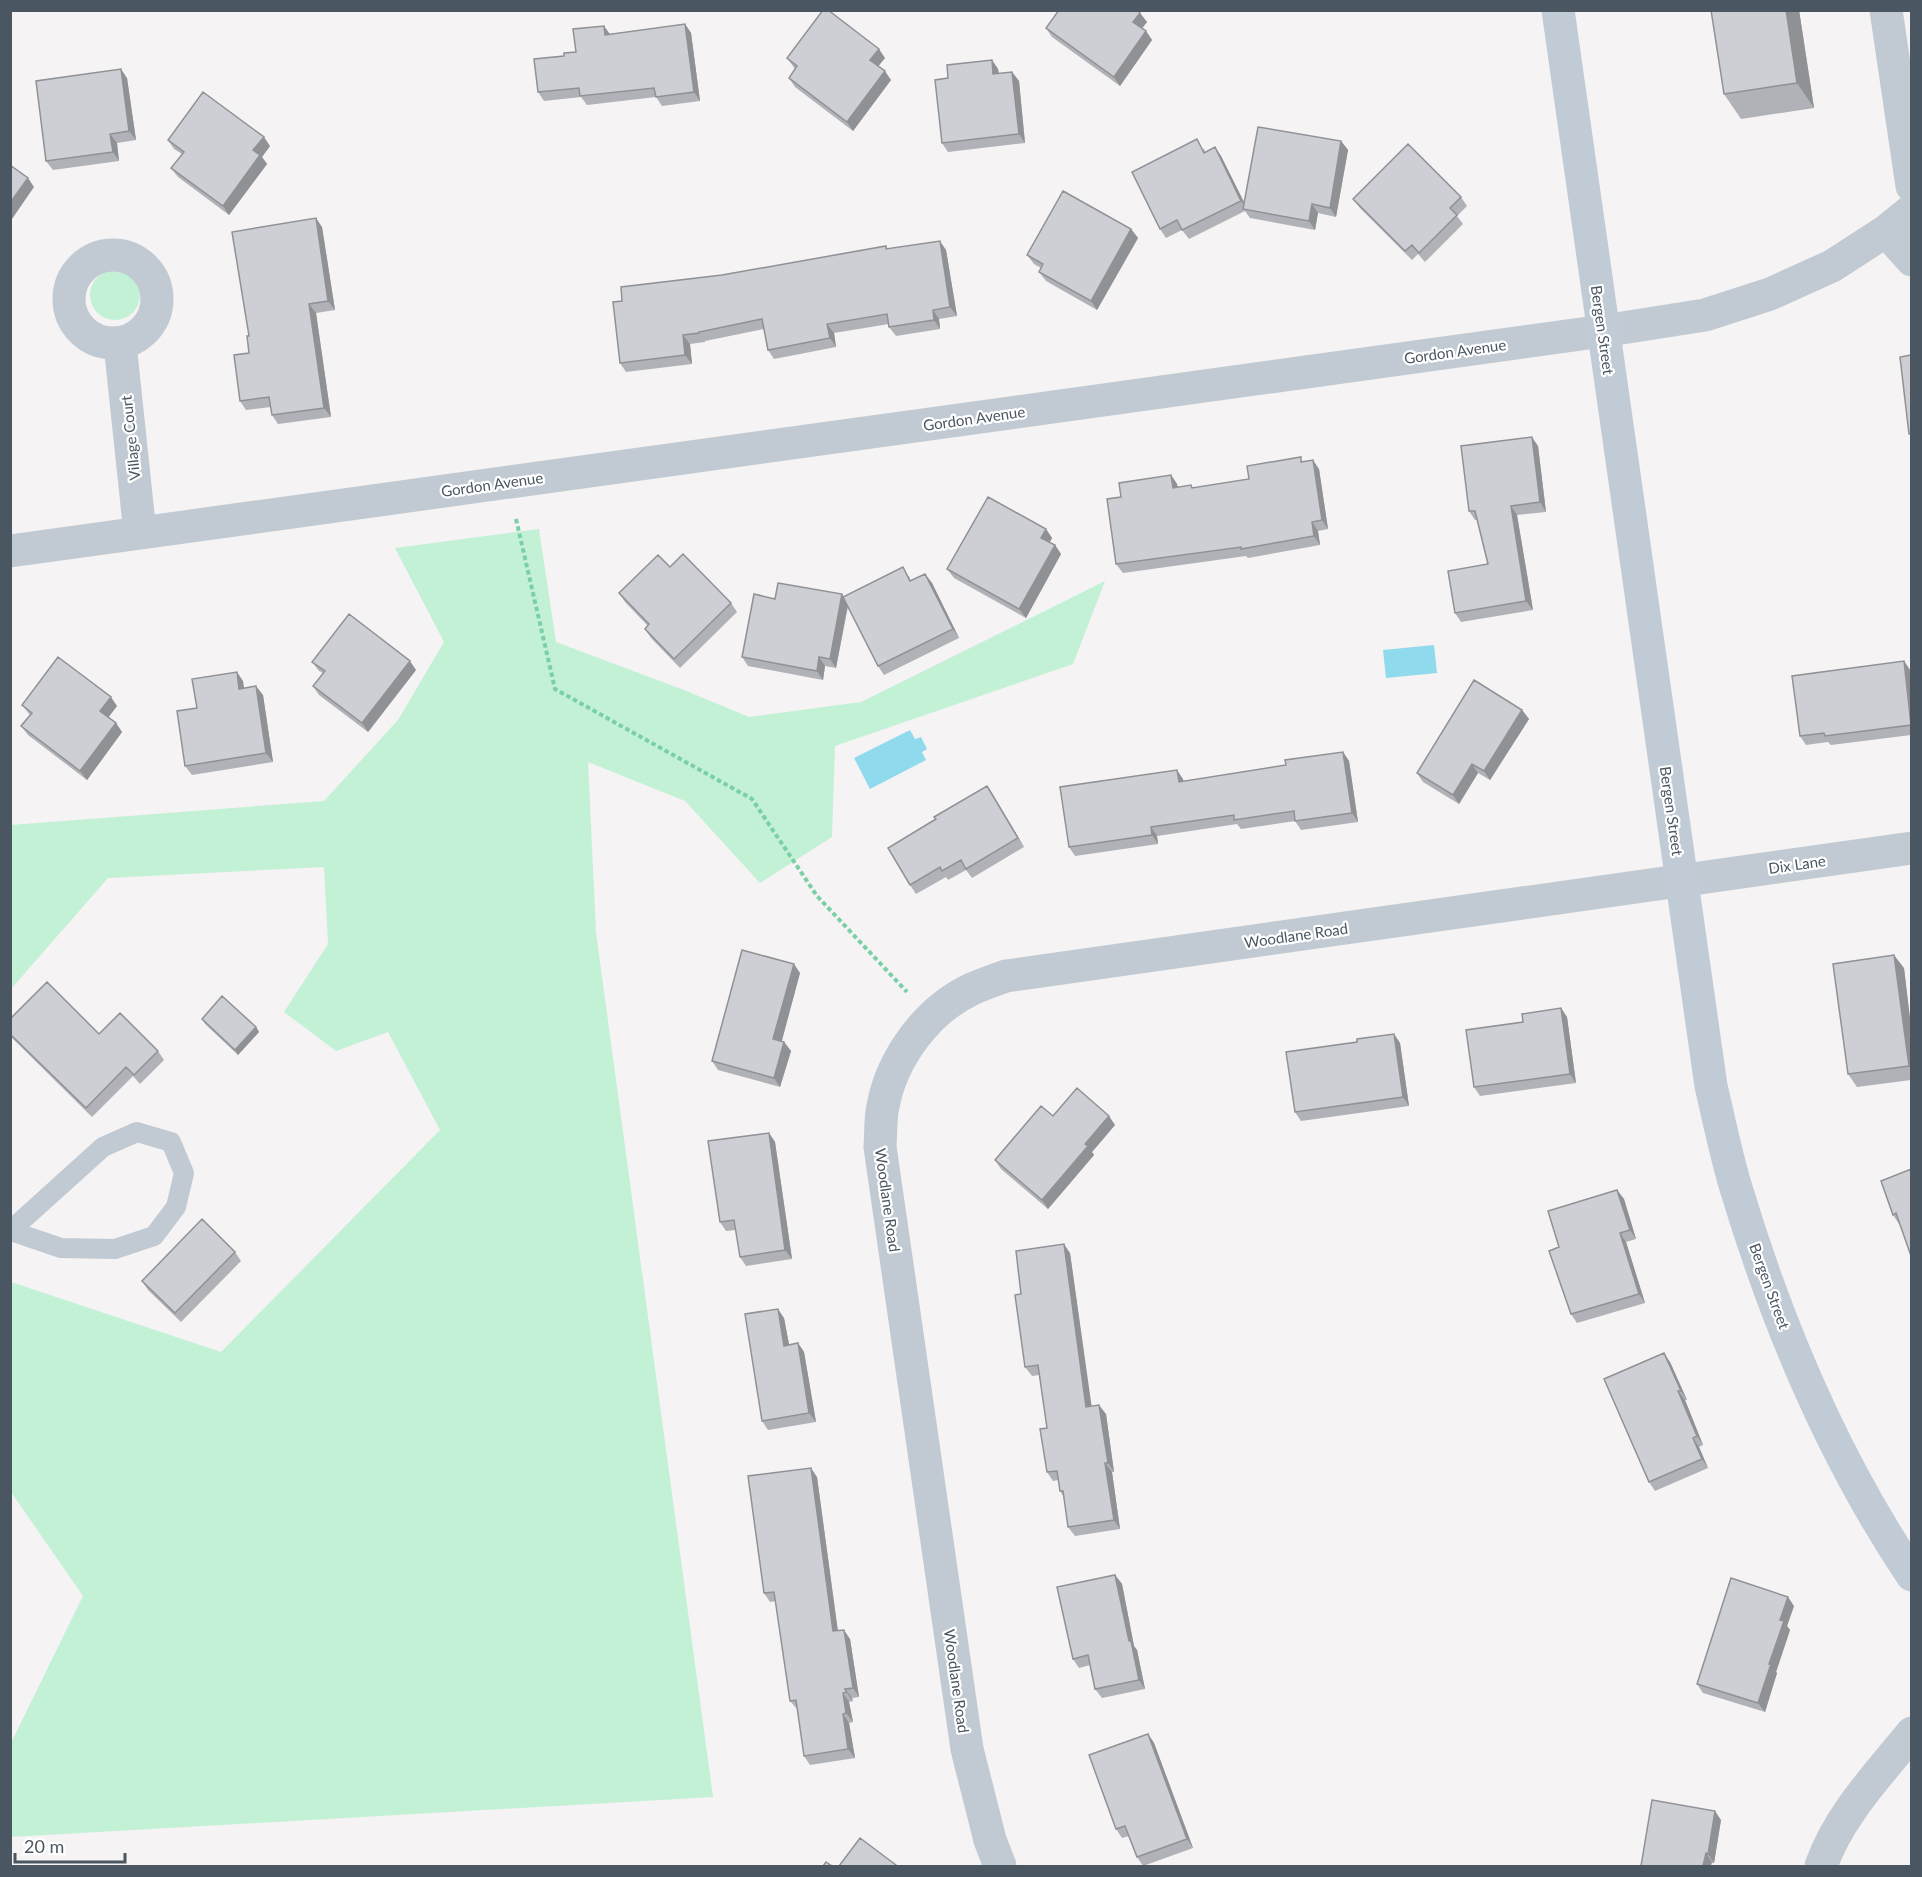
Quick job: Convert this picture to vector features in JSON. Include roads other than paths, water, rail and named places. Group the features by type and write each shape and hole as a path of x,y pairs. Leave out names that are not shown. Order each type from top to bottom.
{"street":[{"name":"Bergen Street","path":"1558,10 1711,1086 1736,1187 1777,1310 1828,1429 1890,1543 1911,1575"},
{"path":"1886,10 1911,186"},
{"name":"Gordon Avenue","path":"10,551 1705,315 1770,294 1832,266 1886,231 1911,210"},
{"path":"1886,231 1911,260"},
{"name":"Village Court","path":"120,344 140,533"},
{"name":"Dix Lane","path":"1682,880 1911,848"},
{"name":"Woodlane Road","path":"1000,1866 990,1840 967,1749 880,1147 883,1106 894,1070 913,1038 939,1010 971,990 1006,976 1682,880"},
{"path":"1821,1866 1844,1817 1911,1733"}],"lane":[{"path":"137,1132 171,1142 184,1173 176,1207 154,1236 115,1249 61,1248 11,1231 103,1147 137,1132"}],"water":[{"path":"1434,645 1437,673 1386,678 1383,650"},
{"path":"910,730 915,739 921,737 927,749 922,752 926,760 870,789 854,758"}]}
